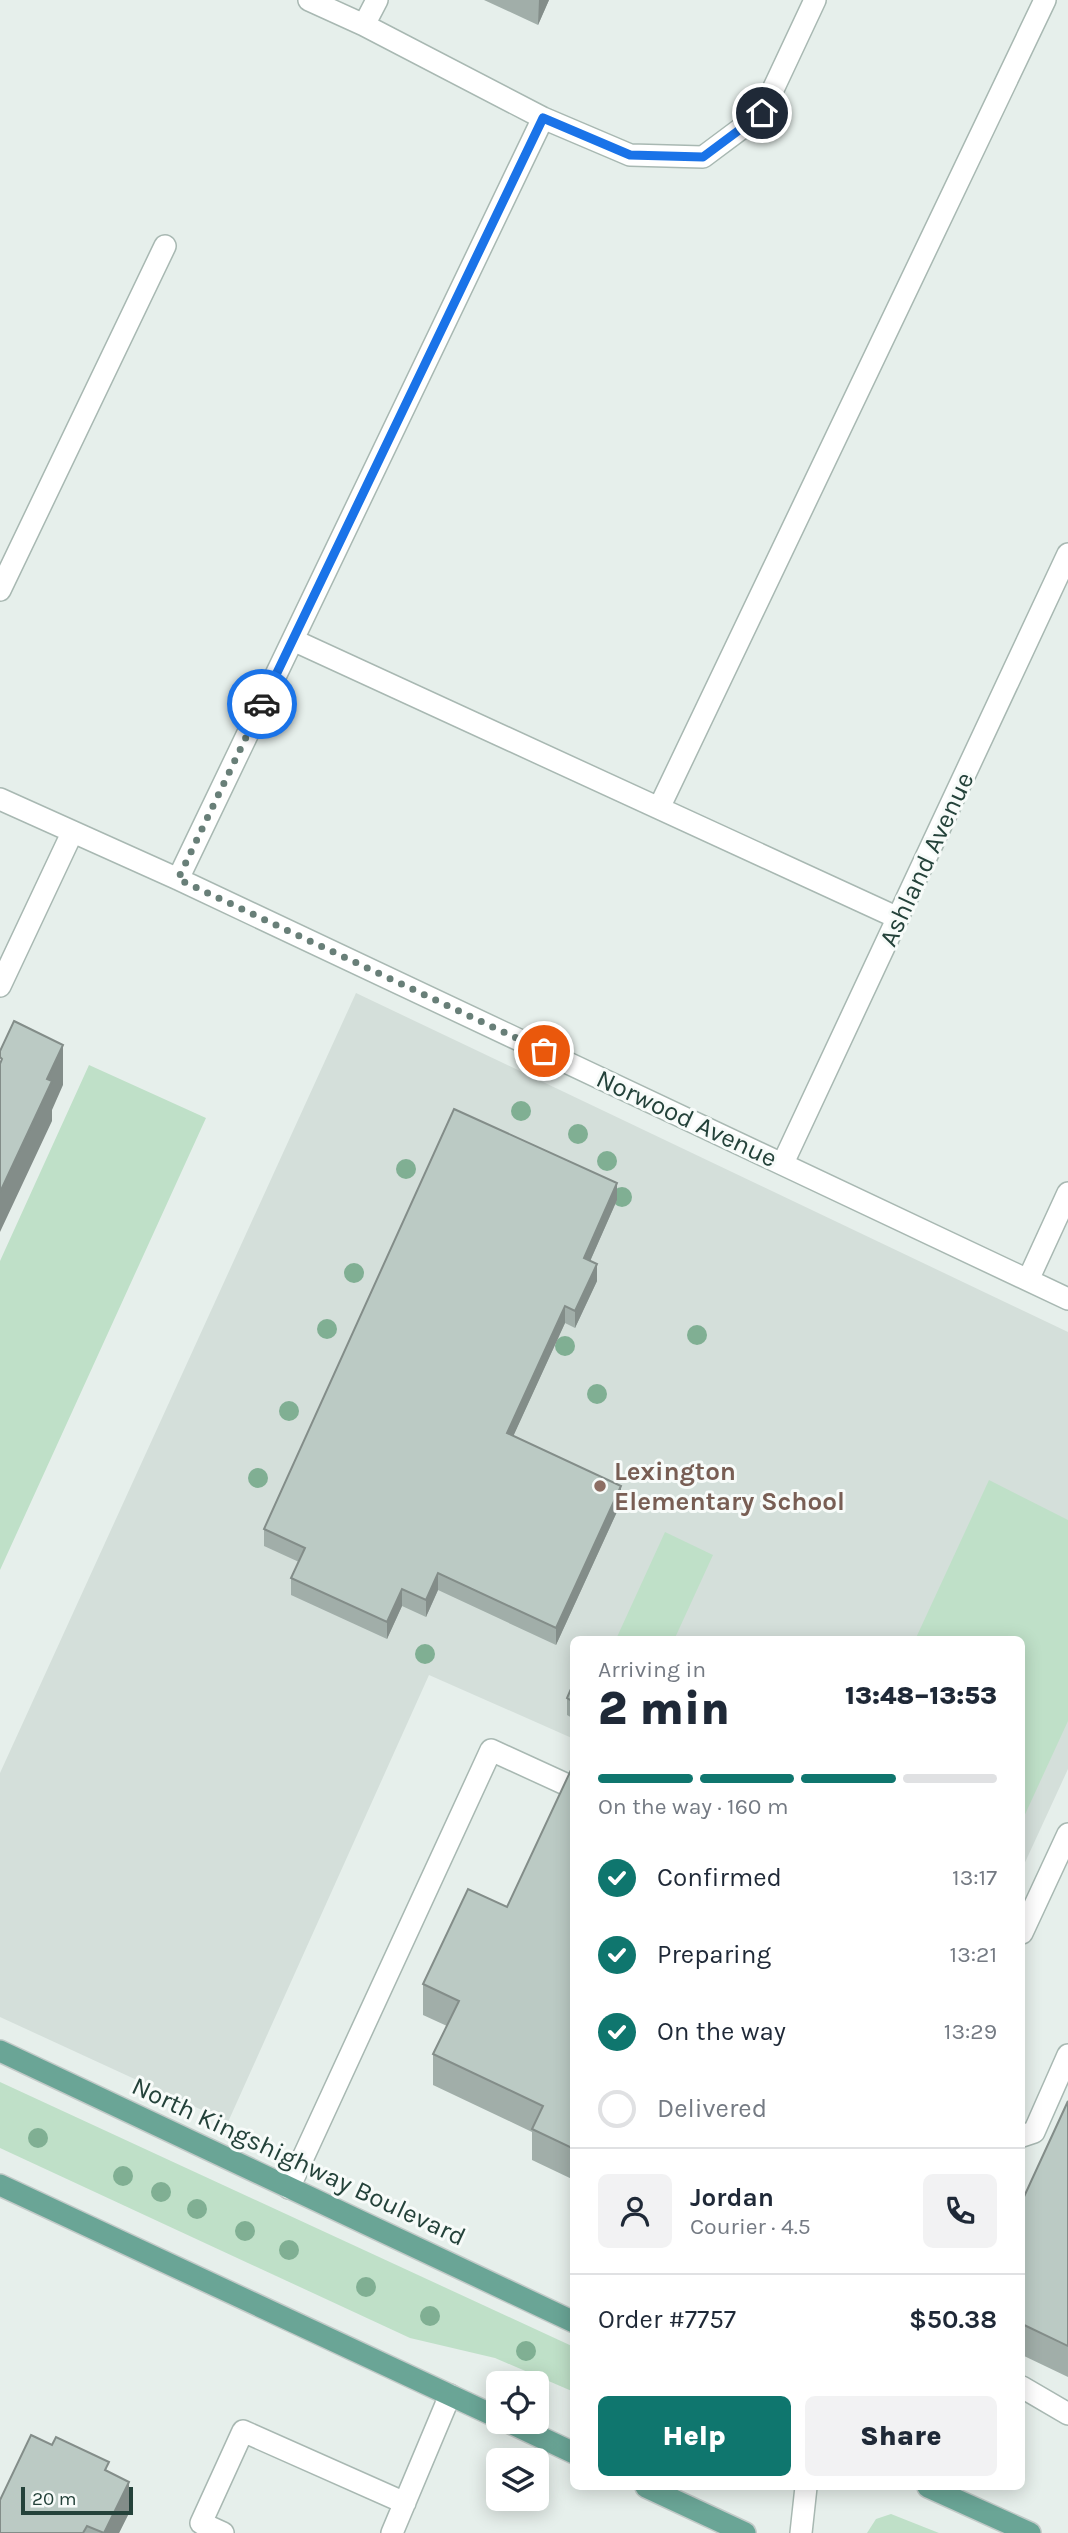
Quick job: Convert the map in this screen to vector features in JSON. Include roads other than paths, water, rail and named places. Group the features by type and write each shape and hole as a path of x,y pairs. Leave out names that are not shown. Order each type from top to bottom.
{"main road":[{"name":"North Kingshighway Boulevard","path":"0,2051 570,2320"},
{"path":"0,2185 486,2412"},
{"path":"534,2434 570,2451"},
{"path":"652,2490 745,2533"},
{"path":"935,2490 1030,2533"}],"street":[{"path":"309,0 364,25 543,118 630,155 703,157 762,113 815,0"},
{"path":"364,25 377,0"},
{"path":"659,808 1045,0"},
{"path":"178,879 543,118"},
{"path":"0,590 165,246"},
{"name":"Ashland Avenue","path":"783,1163 1068,554"},
{"path":"293,640 898,918"},
{"name":"Norwood Avenue","path":"0,799 178,879 1068,1299"},
{"path":"0,986 72,833"},
{"path":"1028,1280 1068,1193"},
{"path":"289,2188 491,1750 570,1786"},
{"path":"1025,1926 1068,1833"},
{"path":"1025,2135 1034,2132 1068,2055"},
{"path":"1025,2389 1068,2414"},
{"path":"392,2533 450,2395"},
{"path":"223,2533 201,2524 243,2431 405,2503"},
{"path":"801,2533 806,2490"}],"place":[{"name":"Lexington Elementary School","path":"600,1486"}]}
